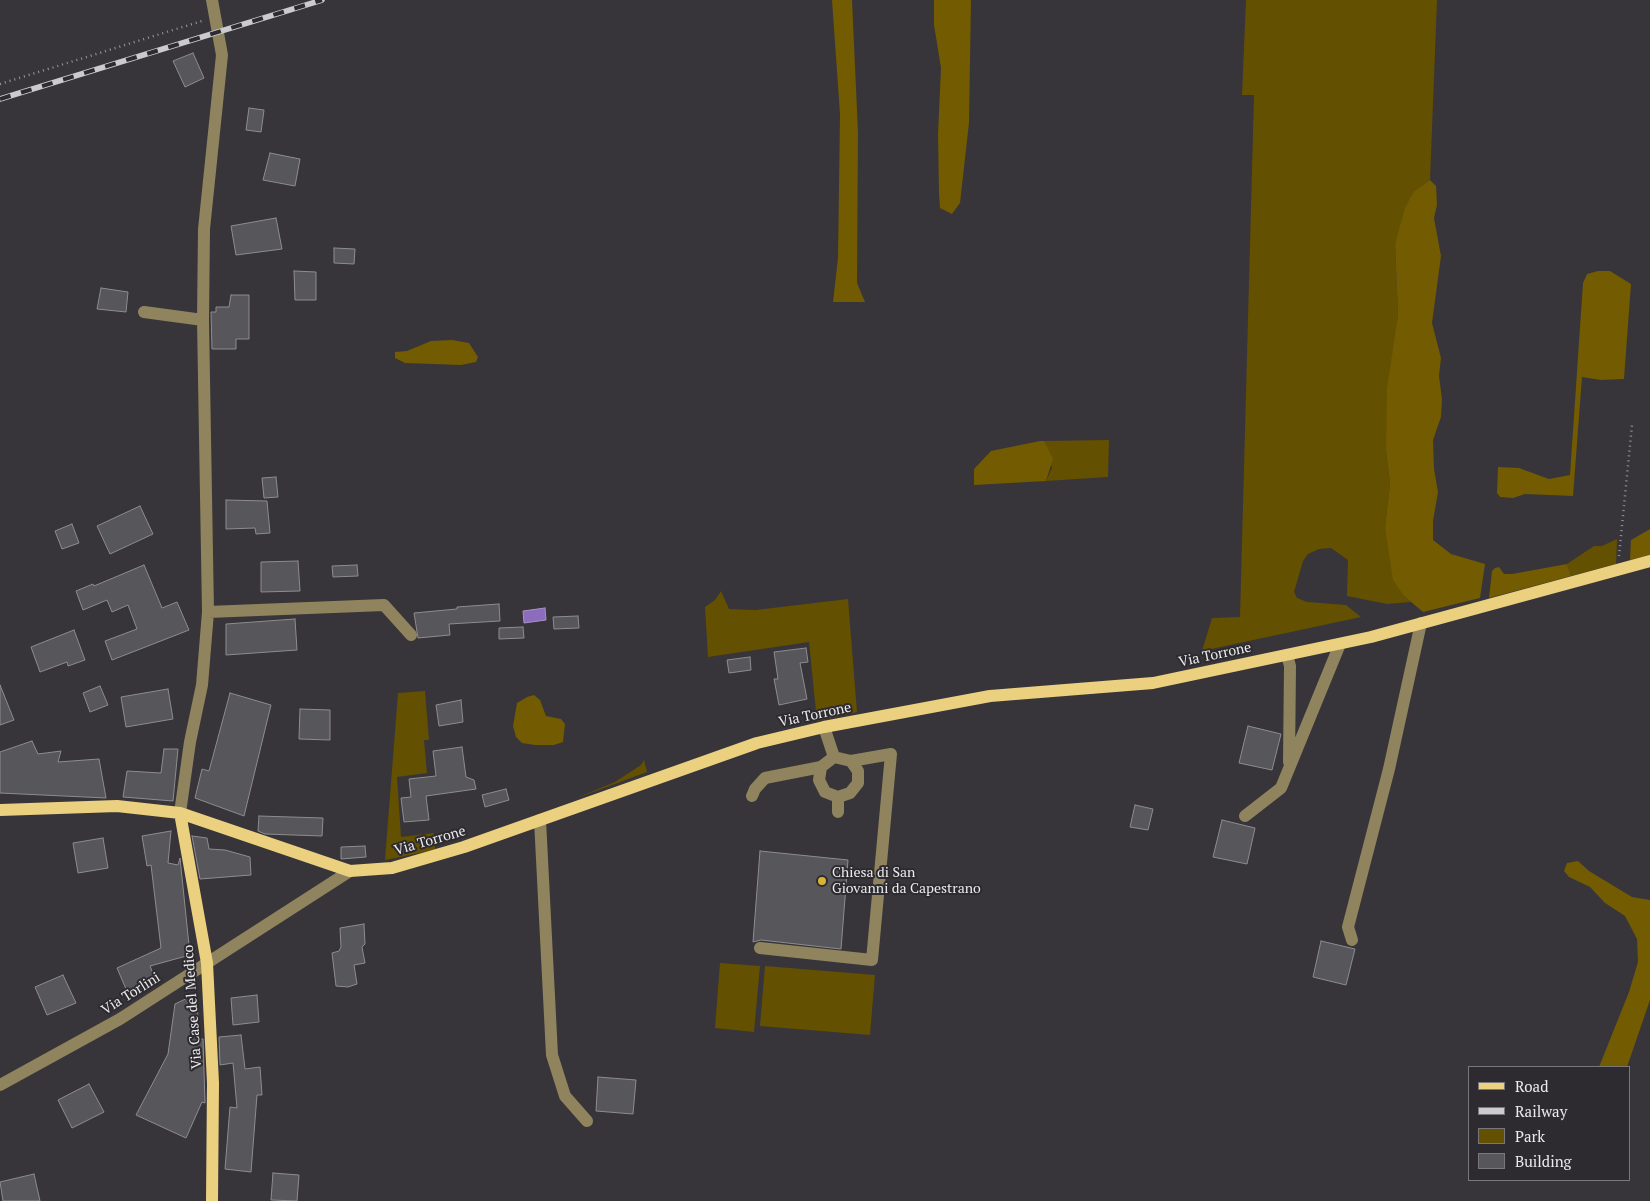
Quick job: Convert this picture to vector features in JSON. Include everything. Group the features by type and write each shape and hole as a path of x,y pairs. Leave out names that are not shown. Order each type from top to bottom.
{"main road":[{"name":"Via Torrone","path":"0,810 117,806 180,813 350,871 392,868 464,848 757,743 824,727 990,696 1153,683 1340,644 1650,561"},
{"name":"Via Case del Medico","path":"180,813 207,963 213,1083 212,1201"}],"street":[{"path":"180,813 190,742 202,685 208,612 203,320 204,229 222,55 212,0"},
{"path":"144,312 203,320"},
{"path":"208,612 384,605 411,635"},
{"path":"1352,940 1348,927 1389,769 1421,623"},
{"path":"1245,816 1281,788 1340,644"},
{"path":"1287,655 1290,666 1289,768"},
{"path":"824,727 834,757"},
{"path":"752,796 755,789 765,778 821,766 834,757 851,761 891,754 872,960 760,948"},
{"path":"821,766 819,780 825,792 838,797 850,793 858,783 858,771 851,761"},
{"path":"838,797 838,812"},
{"path":"540,820 552,1055 565,1096 587,1121"},
{"name":"Via Torlini","path":"0,1085 120,1020 350,871"}],"path":[{"path":"0,84 215,17"},
{"path":"1618,570 1632,425"}],"green space":[{"path":"1246,0 1437,0 1430,180 1414,191 1395,244 1398,315 1386,452 1390,483 1385,527 1404,596 1411,602 1387,604 1347,596 1348,560 1331,548 1319,549 1308,554 1303,561 1294,592 1297,598 1307,602 1346,605 1361,617 1202,651 1212,618 1240,617 1254,95 1242,95"},
{"path":"1109,440 1108,477 1046,481 1052,468 1044,441"},
{"path":"1617,539 1616,564 1571,576 1567,564 1594,546 1602,546"},
{"path":"721,591 729,609 756,610 848,599 857,712 817,721 809,642 708,657 705,607 715,600"},
{"path":"425,691 429,740 424,740 427,773 397,777 401,837 434,833 435,850 385,860 398,693"},
{"path":"644,760 647,772 574,799 615,782 641,765"},
{"path":"720,963 760,966 754,1032 715,1028"},
{"path":"765,966 875,975 870,1035 760,1026"}],"shaded area":[{"path":"832,0 852,0 858,132 857,283 865,302 833,302 838,258 840,114"},
{"path":"934,0 971,0 969,123 960,203 952,214 940,208 938,134 941,68 934,25"},
{"path":"1430,180 1436,186 1437,205 1434,218 1441,256 1432,323 1441,358 1439,376 1442,399 1441,417 1433,440 1434,469 1438,492 1433,521 1433,540 1451,554 1485,564 1480,598 1423,612 1404,596 1393,580 1385,527 1390,483 1386,452 1387,389 1398,315 1395,244 1405,208 1414,191"},
{"path":"1598,271 1610,271 1631,284 1624,379 1601,380 1582,377 1573,496 1525,494 1513,498 1500,497 1497,493 1498,467 1519,468 1549,479 1570,475 1583,283 1587,274"},
{"path":"452,340 469,343 478,357 476,362 461,365 405,363 395,358 395,352 407,351 431,341"},
{"path":"1044,441 1053,459 1046,481 974,485 974,469 991,451"},
{"path":"1650,529 1650,555 1630,560 1631,540"},
{"path":"1567,564 1571,576 1489,598 1492,571 1495,568 1499,567 1504,574 1512,574"},
{"path":"545,608 546,620 524,623 523,611"},
{"path":"534,695 540,700 546,716 561,719 565,724 563,742 554,745 535,745 522,743 516,737 513,726 517,703"},
{"path":"1578,861 1589,871 1632,897 1650,900 1650,1000 1627,1066 1599,1066 1629,992 1638,962 1637,939 1625,916 1605,903 1590,887 1569,877 1564,871 1567,863"}],"building":[{"path":"193,53 204,78 185,87 173,61"},
{"path":"249,108 264,110 261,132 246,130"},
{"path":"270,153 300,159 295,186 263,180"},
{"path":"276,218 282,249 236,255 231,226"},
{"path":"334,248 355,249 354,264 334,263"},
{"path":"294,271 316,272 316,300 295,300"},
{"path":"101,288 128,292 126,312 97,309"},
{"path":"231,295 249,295 249,339 236,339 236,349 212,349 211,312 216,312 216,307 229,307"},
{"path":"276,477 278,497 264,498 262,478"},
{"path":"226,500 267,501 270,533 256,534 255,528 226,529"},
{"path":"140,506 153,534 110,554 97,526"},
{"path":"72,524 79,543 62,549 55,531"},
{"path":"298,561 300,591 261,592 261,562"},
{"path":"144,565 162,608 177,602 189,630 112,660 105,641 137,629 128,605 112,612 107,600 83,610 76,591 93,584 94,586"},
{"path":"357,565 358,576 333,577 332,566"},
{"path":"499,604 500,621 449,624 450,635 418,638 414,613"},
{"path":"578,616 579,628 554,629 553,617"},
{"path":"295,619 297,650 226,655 226,624"},
{"path":"523,627 524,638 499,639 499,628"},
{"path":"74,630 85,660 68,666 67,662 40,672 31,647"},
{"path":"806,648 808,662 800,663 807,699 779,705 774,679 778,679 774,652"},
{"path":"750,657 751,670 729,673 727,660"},
{"path":"0,685 14,720 0,725"},
{"path":"100,686 108,705 90,712 83,693"},
{"path":"168,689 173,719 126,727 121,697"},
{"path":"230,693 271,705 244,816 195,798 202,769 209,771"},
{"path":"461,700 463,722 439,726 436,705"},
{"path":"300,709 330,710 330,740 299,739"},
{"path":"1248,726 1281,734 1272,770 1239,763"},
{"path":"32,741 38,754 61,751 58,762 99,759 106,798 0,793 0,752"},
{"path":"462,747 466,777 474,780 476,789 426,796 429,820 404,822 401,798 411,797 409,779 436,776 433,751"},
{"path":"164,749 178,749 173,801 123,797 127,771 161,773"},
{"path":"506,789 509,800 485,807 482,795"},
{"path":"1135,805 1153,809 1148,830 1130,827"},
{"path":"259,816 323,818 322,836 265,834 258,831"},
{"path":"1222,820 1255,828 1247,864 1213,857"},
{"path":"171,831 168,863 178,865 180,858 190,955 150,966 157,983 129,996 117,968 161,948 151,865 147,866 142,836"},
{"path":"192,836 207,838 209,849 225,850 250,857 251,875 200,879"},
{"path":"103,838 108,868 78,873 73,843"},
{"path":"365,846 366,857 341,859 341,847"},
{"path":"760,851 848,860 841,949 761,940 753,942"},
{"path":"364,924 365,944 362,947 365,963 354,965 357,984 348,987 336,986 332,953 339,951 341,947 340,928"},
{"path":"1321,941 1355,949 1346,985 1313,977"},
{"path":"63,975 76,1003 47,1015 35,987"},
{"path":"196,994 200,1039 203,1039 205,1103 202,1102 186,1138 136,1115 168,1054 175,1004"},
{"path":"257,995 259,1022 233,1025 231,998"},
{"path":"241,1035 245,1069 260,1067 262,1095 257,1095 251,1172 225,1169 230,1107 237,1108 233,1063 220,1065 219,1037"},
{"path":"598,1077 636,1080 633,1114 596,1111"},
{"path":"89,1084 104,1112 72,1128 58,1100"},
{"path":"273,1173 299,1175 297,1201 271,1200"},
{"path":"34,1174 40,1201 3,1201 0,1182"}],"railway":[{"path":"0,99 322,0"}],"place":[{"name":"Chiesa di San Giovanni da Capestrano","path":"822,881"}]}
